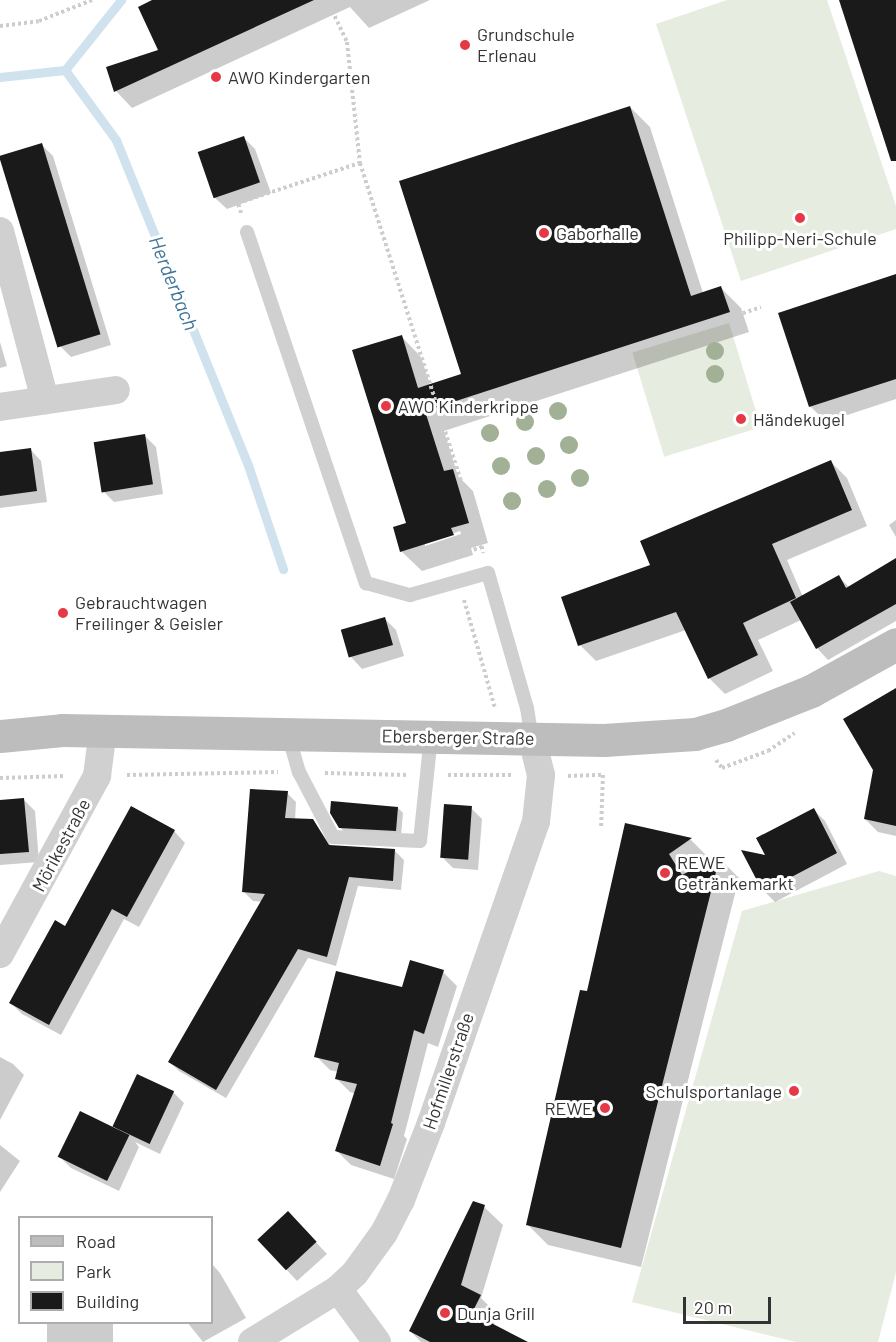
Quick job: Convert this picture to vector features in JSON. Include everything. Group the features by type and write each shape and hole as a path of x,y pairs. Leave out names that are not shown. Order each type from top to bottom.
{"street":[{"path":"0,231 45,400"},
{"path":"0,407 116,390"},
{"name":"Ebersberger Straße","path":"0,736 62,729 604,741 695,734 726,725 811,691 896,644"},
{"name":"Mörikestraße","path":"0,954 97,776 102,730"},
{"name":"Hofmillerstraße","path":"252,1342 338,1289 355,1273 384,1233 401,1200 431,1123 536,822 541,775 518,738"},
{"path":"338,1289 377,1342"}],"lane":[{"path":"247,232 366,582 410,595 488,573 527,708 518,738"},
{"path":"288,734 299,772 333,837 420,841 431,736"}],"path":[{"path":"0,26 39,21 92,0"},
{"path":"327,0 347,42 360,163 486,562"},
{"path":"247,232 238,203 360,163"},
{"path":"595,363 761,307"},
{"path":"482,547 451,557 518,738"},
{"path":"228,771 500,776"},
{"path":"588,776 603,775 601,829"}],"green space":[{"path":"727,0 827,0 896,206 896,229 741,281 656,24"},
{"path":"729,323 761,427 664,457 632,353"},
{"name":"Schulsportanlage","path":"879,871 896,876 896,1272 878,1342 796,1342 632,1302 742,911"}],"building":[{"path":"152,0 314,0 114,92 106,67 158,50 138,7"},
{"path":"839,0 896,0 896,161 891,161"},
{"name":"Gaborhalle","path":"630,106 691,296 721,286 730,312 425,411 444,471 453,469 469,523 451,528 454,535 400,552 393,527 406,523 352,350 402,335 418,388 461,374 399,181"},
{"path":"244,136 260,182 214,198 198,152"},
{"path":"42,143 100,334 57,347 0,160 0,156"},
{"path":"896,274 896,379 809,407 778,313"},
{"path":"145,434 153,484 102,493 94,442"},
{"path":"31,448 37,491 0,496 0,452"},
{"path":"831,460 852,510 772,544 796,598 743,623 758,655 708,679 676,612 578,646 561,597 650,565 640,541"},
{"path":"896,558 896,604 816,649 790,602 839,575 846,588"},
{"path":"385,617 393,645 349,658 341,630"},
{"path":"896,688 896,826 864,819 873,770 843,719"},
{"path":"250,789 288,791 285,818 313,819 329,845 395,849 393,881 349,877 327,957 298,949 216,1090 168,1062 265,894 242,892"},
{"path":"24,798 29,852 0,854 0,800"},
{"path":"331,801 398,807 396,831 339,828 330,813"},
{"path":"444,804 472,806 468,860 440,858"},
{"path":"131,806 175,830 127,917 112,909 49,1025 9,1003 55,920 65,926"},
{"path":"814,808 837,853 763,892 741,850 765,855 756,838"},
{"name":"REWE","path":"625,823 692,838 669,854 682,875 720,856 621,1248 526,1225 580,990 587,991"},
{"path":"410,960 444,970 424,1034 414,1030 391,1123 393,1124 380,1166 335,1151 357,1084 335,1079 339,1063 314,1057 336,971 402,987"},
{"path":"137,1074 174,1091 150,1144 112,1127"},
{"path":"80,1111 129,1135 107,1181 58,1157"},
{"path":"473,1201 485,1205 461,1285 481,1295 472,1313 528,1342 430,1342 409,1331"},
{"path":"288,1211 317,1242 286,1270 257,1240"}],"waterway":[{"path":"65,70 121,0"},
{"name":"Herderbach","path":"0,77 65,70 116,140 248,465 283,569"}],"place":[{"name":"Grundschule Erlenau","path":"465,45"},
{"name":"AWO Kindergarten","path":"216,77"},
{"name":"Philipp-Neri-Schule","path":"800,218"},
{"name":"Gaborhalle","path":"544,233"},
{"name":"AWO Kinderkrippe","path":"386,406"},
{"name":"Händekugel","path":"741,419"},
{"name":"Gebrauchtwagen Freilinger & Geisler","path":"63,613"},
{"name":"REWE Getränkemarkt","path":"665,873"},
{"name":"Schulsportanlage","path":"794,1091"},
{"name":"REWE","path":"605,1108"},
{"name":"Dunja Grill","path":"445,1313"}]}
